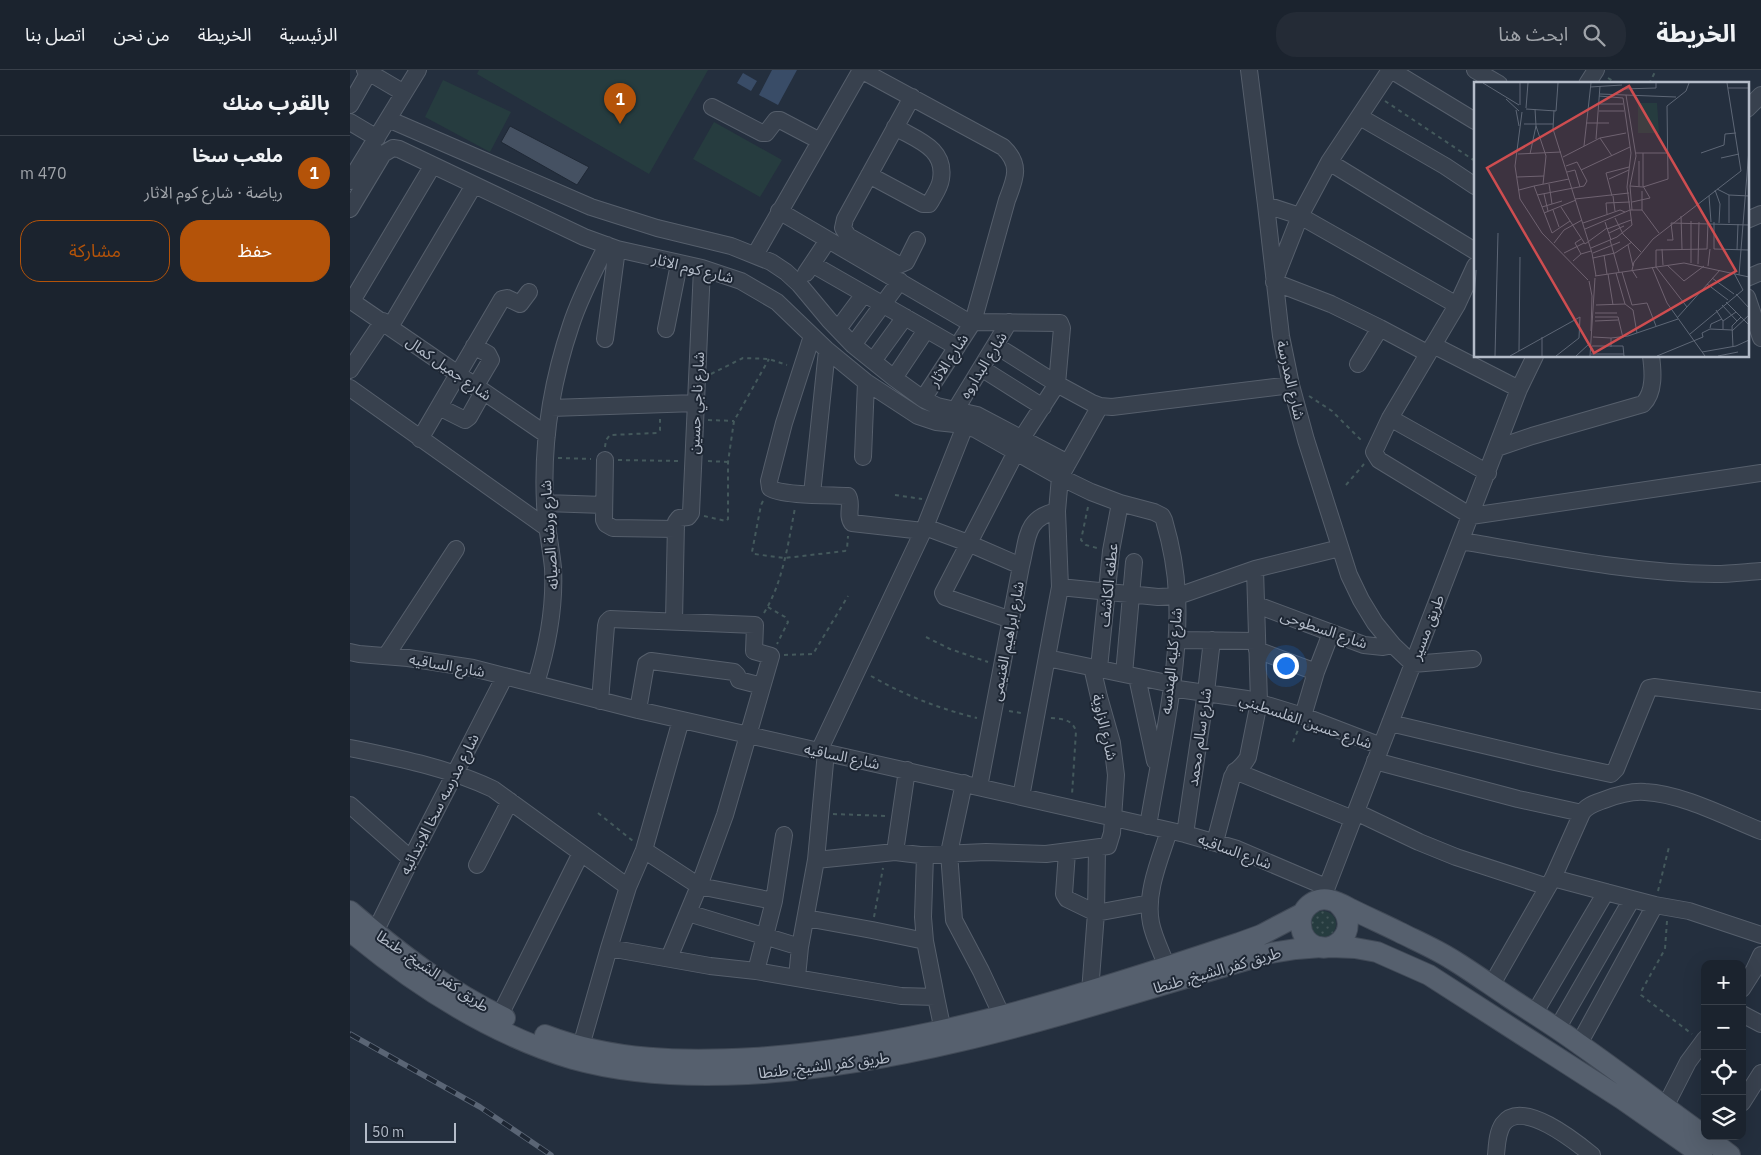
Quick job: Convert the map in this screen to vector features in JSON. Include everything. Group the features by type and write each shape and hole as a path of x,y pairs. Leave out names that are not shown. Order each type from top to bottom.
{"main road":[{"path":"1329,896 1344,909 1348,917 1349,926 1346,935 1340,942 1326,947 1313,944 1306,939 1301,931 1300,922 1303,912 1314,902 1329,896 1452,959 1579,1044 1665,1107 1709,1146"},
{"name":"طريق كفر الشيخ, طنطا","path":"350,910 375,932 423,968 500,1015 553,1038 581,1046 640,1057 699,1061 783,1056 836,1050 890,1042 943,1031 1090,992 1167,967 1261,935 1303,912"},
{"name":"طريق كفر الشيخ, طنطا","path":"350,931 388,962 429,991 473,1016 522,1040 576,1059 606,1066 636,1072 698,1076 816,1068 902,1055 1053,1018 1271,953 1326,947 1355,948 1377,952 1429,975 1622,1099 1709,1146"}],"street":[{"path":"350,181 418,70"},
{"path":"755,254 861,70"},
{"name":"شارع الاثار","path":"861,70 1003,146 1015,165 1015,177 973,322 924,399"},
{"name":"شارع المدرسة","path":"1249,70 1280,336 1291,385 1316,476 1348,575 1360,600 1375,623 1393,645 1413,664"},
{"path":"1474,120 1390,70 1329,162 1300,216 1274,282 1331,304 1380,328 1519,389"},
{"path":"1475,70 1496,82"},
{"path":"1588,82 1596,70"},
{"path":"350,105 368,71 404,93"},
{"path":"912,97 843,223 845,233 848,236 899,265 906,262 917,240"},
{"path":"1748,108 1760,98"},
{"path":"712,107 762,134 766,133 776,120 780,120 820,141"},
{"path":"1360,117 1445,166 1474,185"},
{"name":"شارع كوم الاثار","path":"388,120 591,207 657,228 731,246 771,262 800,284 853,345 894,378 937,406 977,414 1060,477"},
{"path":"350,122 377,138"},
{"path":"869,174 923,204 929,204 932,201 941,181 938,155 933,149 895,127"},
{"name":"شارع كوم الاثار","path":"350,209 383,154 388,150 399,149 562,227 612,247 722,273 760,291 776,302 827,350 866,382 918,416 936,422 965,426 1068,463"},
{"path":"1329,162 1474,251"},
{"path":"351,300 434,165"},
{"path":"350,370 387,324 474,185"},
{"path":"1266,205 1300,216 1465,299"},
{"path":"779,211 962,318 973,322 1058,322 1061,324 1057,384 1019,445 944,590 945,597 1010,620"},
{"path":"1748,220 1761,214"},
{"path":"800,284 828,240"},
{"path":"605,340 612,247"},
{"name":"شارع ورشة الصيانه","path":"536,684 551,626 553,596 553,567 544,503 551,408 559,366 571,324 587,284 612,247"},
{"path":"666,329 679,264"},
{"path":"812,264 957,347"},
{"name":"شارع ناجي حسين","path":"690,512 702,268"},
{"path":"1474,269 1465,299 1430,349 1390,418 1374,452 1382,462 1471,516 1761,473"},
{"path":"1748,278 1761,272"},
{"path":"853,345 900,281"},
{"path":"420,440 502,299 504,297 521,304 529,292"},
{"path":"838,329 864,294"},
{"name":"شارع جميل كمال","path":"351,300 479,390 548,435"},
{"path":"1748,300 1761,338"},
{"path":"873,361 905,317"},
{"name":"شارع البداروه","path":"956,409 1010,322"},
{"path":"1358,364 1380,328"},
{"path":"894,378 926,330"},
{"path":"812,336 784,423 769,481 770,488 776,491 805,494 848,496 850,500 850,521 852,523 924,529 968,543 1021,566"},
{"path":"995,345 1057,384 1100,406 1112,407 1291,385"},
{"path":"439,407 465,420 468,417 491,360 488,354 474,346"},
{"path":"805,494 827,350"},
{"name":"طريق مسير","path":"1329,896 1354,815 1519,389 1534,358"},
{"path":"1497,448 1643,404 1650,394 1653,372 1652,358"},
{"path":"981,368 1043,407"},
{"path":"863,457 866,382"},
{"path":"350,388 420,440 547,528"},
{"path":"551,408 661,405 695,411"},
{"path":"1021,797 1060,587 1057,511 1060,477 1100,406"},
{"path":"1390,418 1488,473"},
{"path":"797,977 800,947 816,860 821,814 822,751 858,669 924,529 965,426"},
{"path":"605,460 604,520 609,527 676,529"},
{"name":"شارع كليه الهندسه","path":"1060,477 1091,492 1162,516 1173,555 1178,596 1176,640 1171,686 1148,826"},
{"path":"544,503 604,504"},
{"name":"عطفه الكاشف","path":"1096,668 1111,551 1120,503"},
{"name":"شارع ابراهيم الغنيمى","path":"1002,1016 954,920 949,853 993,715 1021,566 1032,525 1041,516 1057,511"},
{"path":"674,621 677,520 688,517 690,512"},
{"path":"1461,541 1630,568 1717,574 1761,571"},
{"path":"1060,587 1131,595 1178,596 1255,569 1340,548"},
{"path":"386,656 456,549"},
{"path":"1134,562 1131,595 1131,675 1157,771"},
{"path":"1215,842 1235,771 1244,764 1248,757 1259,702 1255,569"},
{"name":"شارع السطوحى","path":"1257,605 1364,645 1393,645"},
{"path":"600,701 607,622 610,619 755,625 754,651 771,656 725,815 699,886 669,958"},
{"path":"1303,716 1316,672 1331,633"},
{"path":"1176,640 1212,640 1257,646 1316,672"},
{"name":"شارع سالم محمد","path":"1167,967 1151,923 1150,903 1154,880 1177,832 1206,692 1212,640"},
{"name":"شارع الساقيه","path":"350,652 441,662 681,720 1177,832 1236,849 1329,896"},
{"name":"شارع حسين الفلسطيني","path":"1048,658 1131,675 1171,686 1236,696 1259,702 1303,716 1378,754 1518,799 1582,813"},
{"path":"1413,664 1473,659"},
{"path":"638,710 646,664 651,661 734,672 739,680 762,686"},
{"name":"شارع الزاوية","path":"1096,668 1099,697 1112,743 1116,775 1112,832 1109,845 1097,848"},
{"name":"شارع مدرسه سخا الابتدائيه","path":"375,932 410,858 505,676"},
{"path":"1390,723 1611,774 1616,769 1649,688 1654,687 1761,701"},
{"path":"581,1046 628,887 644,850 681,720"},
{"path":"350,748 454,774 474,780 493,789 628,887"},
{"path":"890,853 901,816 907,770"},
{"path":"1235,771 1354,815 1456,857 1550,882 1606,892 1708,917 1761,935"},
{"path":"1491,986 1550,882 1582,813 1590,805 1632,792 1646,792 1672,797 1710,809 1761,831"},
{"path":"477,866 510,801"},
{"path":"350,805 410,858"},
{"path":"756,971 774,901 784,834"},
{"path":"816,860 890,853 925,855 986,852 1046,854 1097,848 1096,913 1090,992"},
{"path":"644,850 699,886 774,901"},
{"path":"500,1015 581,852"},
{"path":"1067,852 1065,897 1068,900 1096,913 1150,903"},
{"path":"925,855 923,904 925,941 943,1031"},
{"path":"1534,1014 1606,892"},
{"path":"1557,1029 1632,899"},
{"path":"1579,1044 1662,907"},
{"path":"688,913 800,947"},
{"path":"806,918 925,941"},
{"path":"609,948 710,966 797,977 901,996 936,997"},
{"path":"1746,982 1761,955"},
{"path":"1746,1016 1761,1024"},
{"path":"1665,1107 1688,1062 1701,1043"},
{"path":"1746,1097 1761,1073"},
{"path":"1496,1155 1498,1135 1503,1124 1510,1118 1521,1115 1560,1131 1592,1155"}],"path":[{"path":"1650,82 1656,70"},
{"path":"1375,94 1474,160"},
{"path":"697,381 744,358 769,359 800,370"},
{"path":"690,512 726,521 728,519 728,462 734,421 769,359"},
{"path":"1291,385 1332,411 1374,452 1346,485"},
{"path":"605,460 606,440 610,435 659,431 661,405"},
{"path":"695,411 734,421"},
{"path":"693,461 728,462"},
{"path":"770,488 760,505 752,552 754,554 785,558 845,551 847,549 850,521"},
{"path":"1091,492 1081,540 1086,545 1111,551"},
{"path":"805,494 775,592 768,607 785,617 788,622 771,656 812,654 848,596"},
{"path":"895,496 936,501"},
{"path":"926,637 976,659 1002,666"},
{"path":"858,669 889,687 922,702 956,713 1036,716 1065,720 1074,725 1076,731 1071,808"},
{"path":"598,813 644,850"},
{"path":"821,814 901,816"},
{"path":"1669,847 1662,907 1665,949 1641,996 1701,1039"},
{"path":"872,930 890,853"}],"green space":[{"path":"479,70 708,70 649,174 477,74"},
{"path":"443,80 511,112 490,152 425,117"},
{"path":"714,122 782,160 760,197 693,159"},
{"path":"1323,911 1332,915 1336,924 1332,933 1323,937 1314,933 1310,924 1314,915"}],"water":[{"path":"772,70 797,70 778,105 759,95"},
{"path":"743,73 757,81 751,91 737,83"}],"building":[{"path":"510,126 589,167 577,185 501,142"}],"railway":[{"path":"350,1034 480,1107 551,1155"}],"place":[{"name":"ملعب سخا","path":"620,124"}]}
